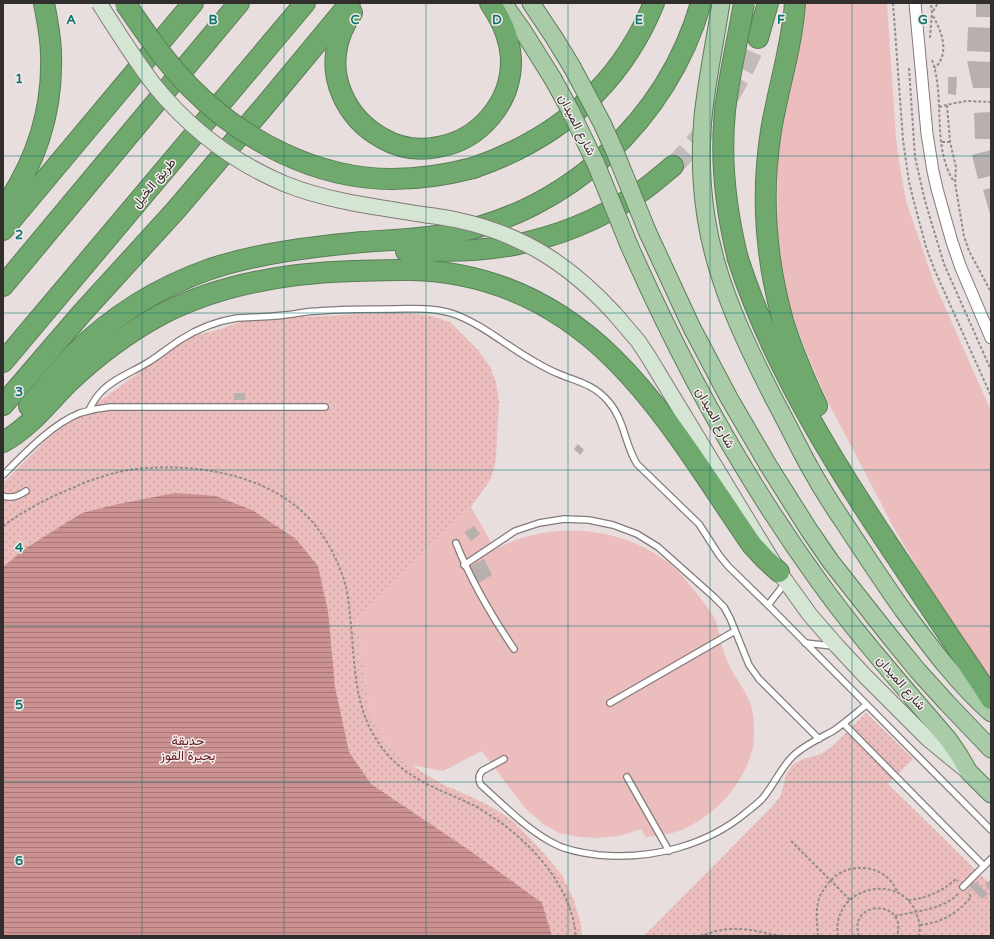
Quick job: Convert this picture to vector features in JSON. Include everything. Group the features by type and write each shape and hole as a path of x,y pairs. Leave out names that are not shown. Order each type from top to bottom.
{"highway":[{"path":"124,3 163,56 190,87 204,101 242,130 271,147 309,164 349,174 390,179 432,177 473,168 493,161 529,144 552,130 578,110 607,82 620,66 640,35 654,3"},
{"path":"138,3 156,34 163,56"},
{"path":"3,230 193,3"},
{"path":"3,286 239,3"},
{"name":"طريق الخيل","path":"3,362 305,3"},
{"path":"3,405 77,318 180,205 350,3"},
{"path":"359,3 345,25 337,45 336,67 340,89 357,119 375,135 397,145 420,149 444,146 456,143 466,138 485,123 493,114 505,94 510,70 510,47 503,24 490,3"},
{"path":"3,436 74,354 124,313 164,289 191,276 231,262 278,252 449,234 493,222 528,208 554,194 573,182 608,154 639,121 653,103 676,65 693,27 701,3"},
{"path":"744,3 725,112 723,164 728,215 738,259 753,302 781,363 814,426 853,490 978,677 991,699"},
{"path":"758,38 768,3"},
{"path":"795,3 790,41 774,112 768,160 766,206 770,253 783,321 790,343 853,490"},
{"path":"4,184 24,149 31,132 36,113 43,76 44,4"},
{"path":"3,210 18,186 31,160 38,143 48,106 51,87 51,54 50,37 44,4"},
{"path":"278,252 474,250 513,245 553,235 597,217 641,192 673,166"},
{"path":"3,442 27,426 85,367 122,339 162,314 208,295 256,282 316,273 407,270 457,275 477,279 502,287 531,299 579,328 597,342 629,374 657,408 683,443 752,545 783,577"}],"main road":[{"path":"99,3 141,68 171,104 205,136 244,163 286,184 330,198 456,220 494,230 512,237 549,256 594,292 638,341 783,577 810,615 865,676 928,739 969,772"},
{"name":"شارع الميدان","path":"503,3 523,31 553,79 570,110 593,157 629,245 694,380 718,424 767,506 809,568 849,622 948,739 969,772 991,794"},
{"name":"شارع الميدان","path":"531,3 572,67 602,123 648,233 692,328 729,398 768,465 809,530 891,638 918,671 991,749"},
{"path":"721,3 705,95 702,162 703,193 708,223 724,289 754,359 809,467 835,510 891,592 947,667 991,713"}],"street":[{"path":"915,3 927,134 937,190 956,255 991,338"}],"lane":[{"path":"89,410 97,397 110,384 156,358 180,340 205,327 222,321 237,318 287,315 320,310 428,309 446,312 461,317 478,326 524,356 558,374 586,384 598,391 615,410 623,427 632,456 637,464 699,524 728,566 991,830"},
{"path":"3,475 60,423 89,410 110,407 325,407"},
{"path":"3,496 11,498 17,497 26,491"},
{"path":"464,565 515,531 539,523 564,519 589,520 614,525 637,534 658,547 724,607 749,665 759,679 819,739"},
{"path":"456,544 464,565 482,599 514,649"},
{"path":"768,605 783,577"},
{"path":"610,703 735,631"},
{"path":"805,643 837,646"},
{"path":"504,759 482,771 478,778 479,782 536,834 558,846 581,853 606,856 649,855 686,846 732,823 762,799 794,755 844,724 866,705"},
{"path":"844,724 984,866"},
{"path":"627,777 669,851"},
{"path":"963,888 991,859"}],"path":[{"path":"893,3 903,140 909,182 926,247 935,271 991,396"},
{"path":"930,43 932,14 931,3"},
{"path":"932,14 938,3"},
{"path":"932,14 941,32 943,42 942,59 935,68"},
{"path":"931,56 938,86 945,163 954,183 965,242 991,292"},
{"path":"939,107 967,101 991,102"},
{"path":"947,105 950,142 956,167 956,178 954,183"},
{"path":"942,142 950,142"},
{"path":"3,526 20,514 55,495 94,479 148,468 179,467 216,471 243,478 268,489 293,504 308,517 323,535 335,555 343,577 348,600 358,695 364,717 375,737 389,756 405,772 425,784 476,806 503,823 528,845 549,870 562,891 572,915 576,936"},
{"path":"791,841 850,900"},
{"path":"818,936 817,907 820,897 824,888 837,875 845,871 862,868 876,870 894,884 898,893"},
{"path":"908,900 929,896 948,886 956,879"},
{"path":"838,936 837,926 841,912 850,900 856,894 881,888 898,893 908,900 916,911 920,925 920,936"},
{"path":"895,916 927,910 947,902 956,896 963,888"},
{"path":"920,925 933,923 946,918 957,911 971,897"},
{"path":"860,936 858,924 862,915 871,909 882,908 891,912 898,921 899,926 897,936"},
{"path":"700,936 717,931 737,929 782,936"},
{"path":"767,933 770,936"}],"green space":[{"path":"802,3 887,3 896,138 906,201 933,280 991,411 991,679 937,600 894,528 827,400 806,351 788,303 777,236 778,156"},
{"name":"حديقة بحيرة القوز","path":"390,313 428,315 450,322 478,350 490,367 496,382 499,401 496,457 490,480 471,507 357,621 370,713 387,742 412,765 444,785 495,809 514,822 540,849 562,875 573,898 581,924 582,936 3,936 3,483 48,438 190,337 248,320"},
{"path":"471,507 495,549 507,543 547,532 584,531 621,538 638,545 655,553 683,576 715,618 725,655 749,700 754,722 753,745 747,765 733,789 713,810 689,826 676,832 661,835 646,837 641,829 619,836 596,838 559,833 543,824 524,807 482,751 443,771 412,765 397,754 387,742 370,713 357,621"},
{"path":"866,713 913,759 888,784 991,885 991,936 644,936 773,806 781,795 786,775 793,764 821,754 833,746"}],"shaded area":[{"name":"حديقة بحيرة القوز","path":"175,493 216,496 252,510 296,539 318,566 328,611 335,687 349,752 371,784 469,850 542,903 552,936 3,936 3,567 26,548 82,513 118,504"}],"building":[{"path":"976,3 991,3 991,17 976,17"},
{"path":"968,27 991,28 991,52 967,51"},
{"path":"967,61 991,62 991,88 973,88"},
{"path":"948,77 957,77 956,95 948,94"},
{"path":"991,112 991,139 975,139 974,113"},
{"path":"991,150 991,176 978,179 972,155"},
{"path":"991,188 991,213 990,214 983,190"},
{"path":"234,393 245,393 245,400 234,400"},
{"path":"578,444 584,450 580,455 574,449"},
{"path":"474,526 480,534 471,541 464,532"},
{"path":"484,559 492,575 478,583 469,567"},
{"path":"990,880 991,888 989,890 985,885"},
{"path":"976,882 988,894 982,899 968,885"}],"tunnel":[{"path":"673,166 700,137 723,107 750,57 758,38"}]}
